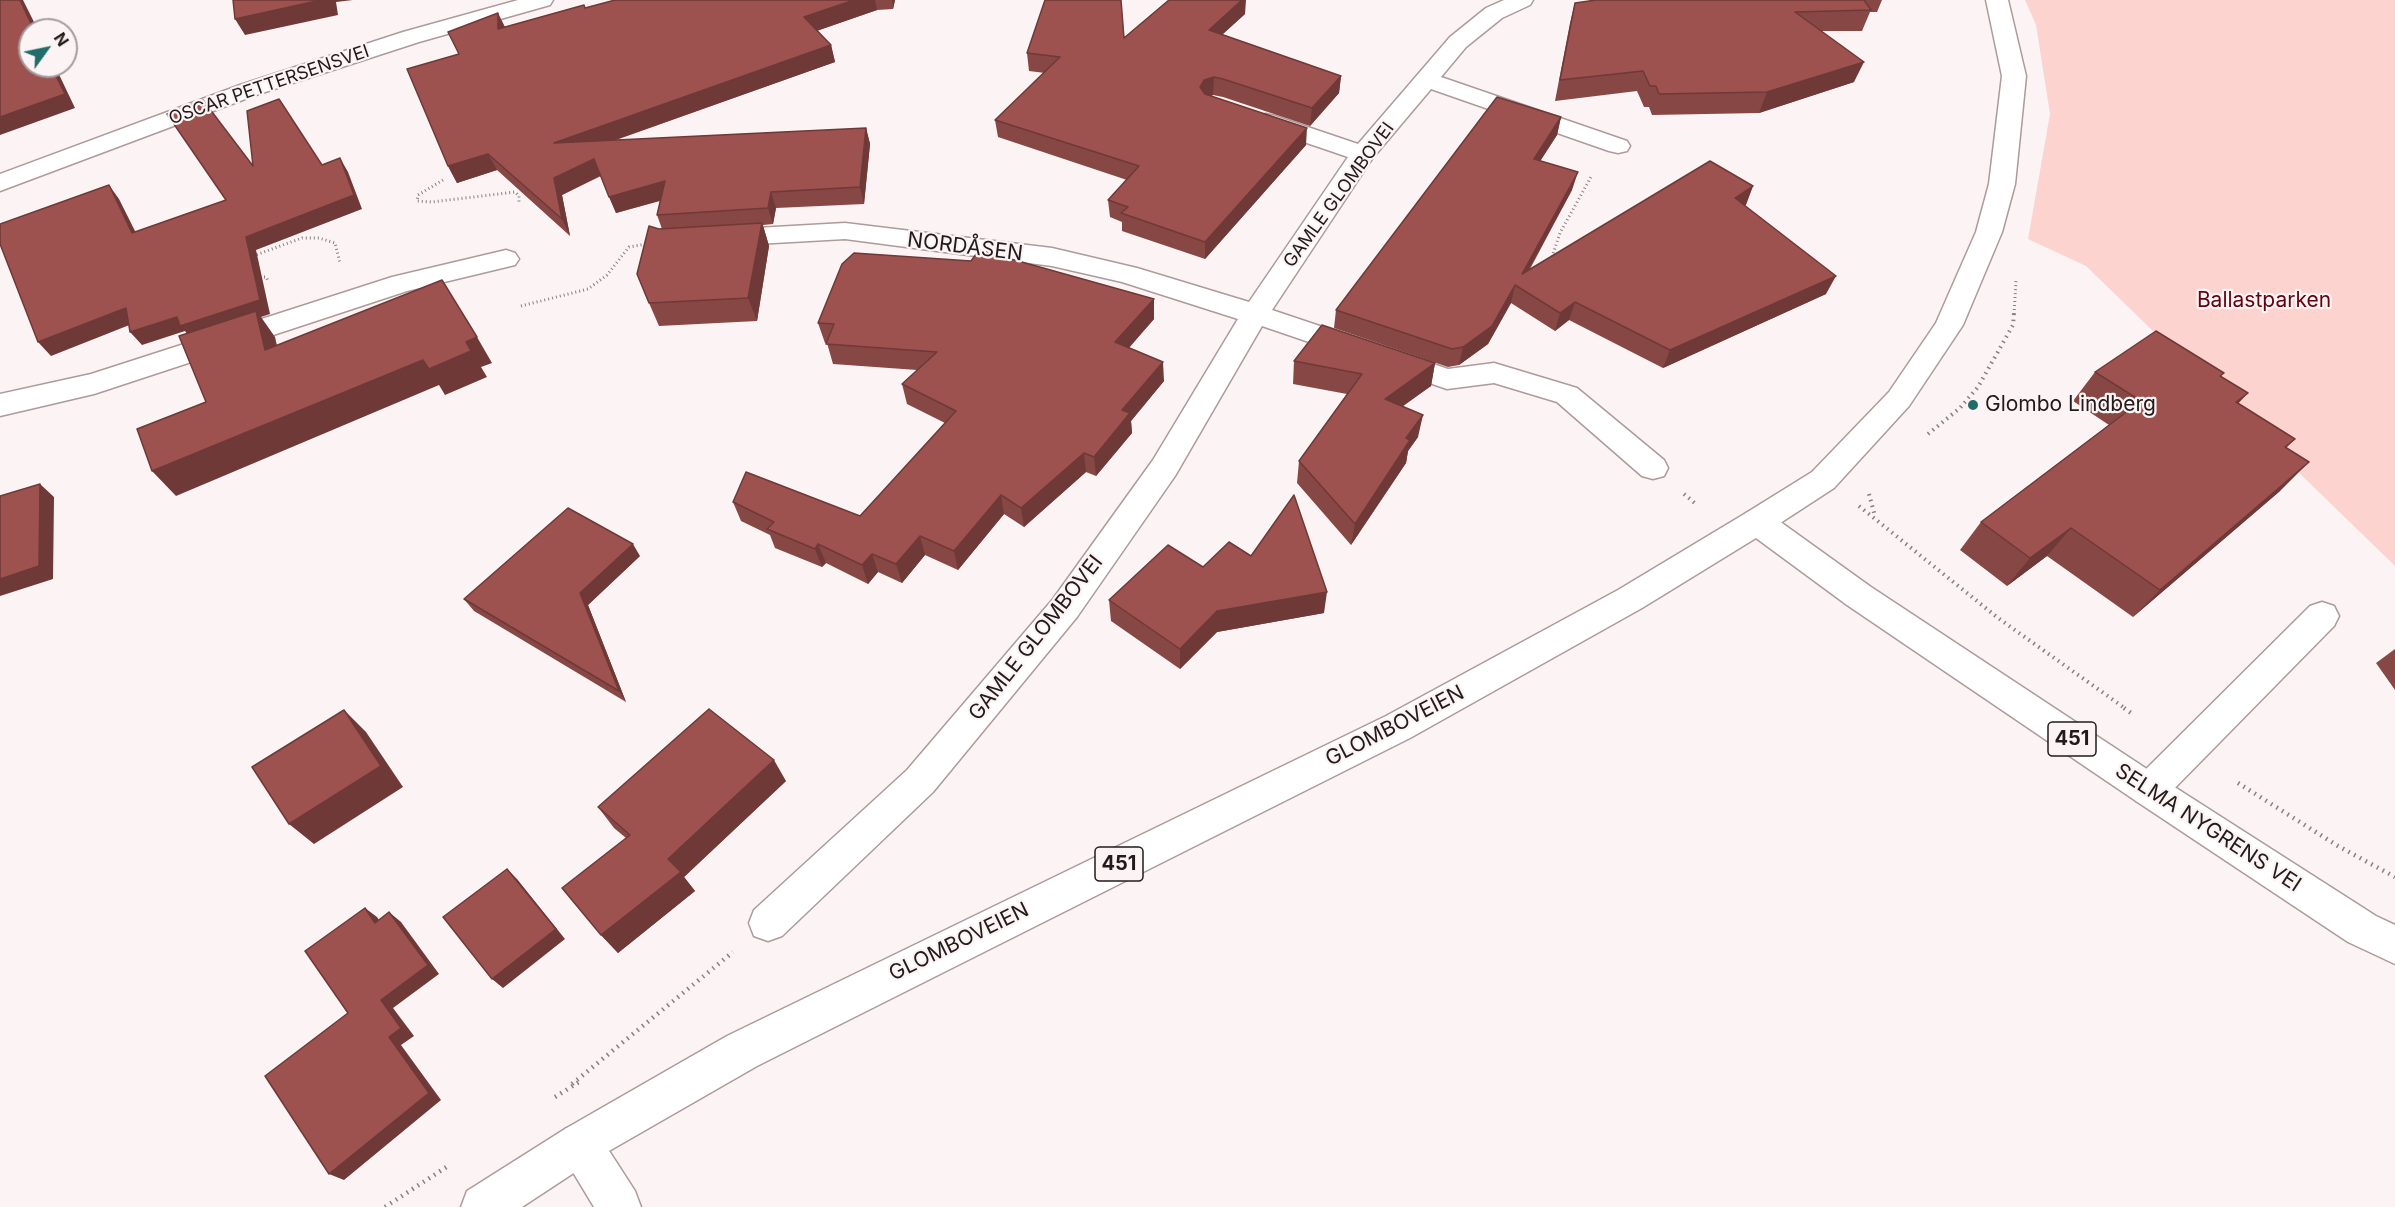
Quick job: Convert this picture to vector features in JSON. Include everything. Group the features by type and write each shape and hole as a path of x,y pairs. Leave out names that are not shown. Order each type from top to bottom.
{"street":[{"name":"OSCAR PETTERSENSVEI","path":"0,183 248,90 411,37 542,0"},
{"name":"GAMLE GLOMBOVEI","path":"768,922 920,781 1065,608 1164,468 1255,314 1363,154 1458,42 1494,13 1522,0"},
{"name":"GLOMBOVEIEN","path":"483,1207 580,1144 742,1051 1398,727 1630,599 1823,480 1899,399 1949,325 1989,232 2002,184 2014,76 1998,0"},
{"path":"1427,80 1611,143"},
{"path":"1246,115 1363,154"},
{"name":"NORDÅSEN","path":"668,241 845,231 1052,257 1127,274 1255,314"},
{"path":"0,405 94,384 402,283 506,259"},
{"path":"1255,314 1447,379 1494,373 1567,395 1653,468"},
{"name":"SELMA NYGRENS VEI","path":"1757,522 1859,597 2150,790 2362,929 2395,945"},
{"path":"2150,790 2322,616"},
{"path":"580,1144 619,1207"}],"path":[{"path":"1550,264 1560,233 1611,143"},
{"path":"443,180 418,195 417,201 432,202 515,192 519,196 519,202"},
{"path":"252,257 302,238 319,238 335,243 341,267"},
{"path":"521,306 588,289 607,275 629,247 668,241"},
{"path":"256,278 266,277 268,281"},
{"path":"1856,504 1876,517 1914,551 1998,618 2134,715"},
{"path":"2238,783 2338,846 2395,877"},
{"path":"566,1089 768,922"}],"green space":[{"name":"Ballastparken","path":"2025,0 2395,0 2395,566 2086,266 2028,239 2050,114 2036,25"}],"building":[{"path":"0,0 20,0 28,18 18,18 18,78 57,78 65,94 0,117"},
{"path":"233,0 321,0 235,19"},
{"path":"615,0 854,0 804,17 831,45 554,143 866,128 860,187 771,192 768,208 657,215 665,181 609,197 594,159 554,178 562,219 488,154 448,166 407,69 459,54 448,32 498,13 498,29 584,5 585,8"},
{"path":"1045,0 1121,0 1124,38 1169,0 1242,0 1209,30 1341,76 1312,108 1223,79 1214,77 1204,80 1200,87 1205,94 1307,128 1205,242 1121,213 1128,207 1108,200 1139,166 995,120 1060,57 1027,53"},
{"path":"1596,0 1864,0 1871,10 1795,12 1864,62 1767,92 1659,94 1656,86 1650,86 1643,71 1560,80 1575,3"},
{"path":"1497,97 1561,117 1534,159 1578,172 1522,274 1710,161 1753,186 1735,198 1836,276 1670,350 1575,302 1560,313 1515,285 1492,326 1463,347 1452,349 1336,310"},
{"path":"279,99 322,165 340,158 354,195 246,237 260,300 180,326 177,317 130,332 126,308 38,342 0,244 0,224 109,185 132,233 226,200 167,114 203,100 253,166 247,111"},
{"path":"762,223 748,298 649,303 637,274 649,226 659,229"},
{"path":"979,250 1154,299 1115,342 1163,362 1122,410 1130,413 1094,457 1084,453 1021,508 1001,495 954,551 920,536 896,564 872,554 862,565 818,544 815,549 767,529 774,522 733,502 746,472 860,516 956,411 902,384 937,352 826,344 834,324 818,323 842,264 854,253 971,261"},
{"path":"442,280 477,337 466,342 471,351 429,369 423,360 152,471 137,429 206,402 179,336 256,311 265,350"},
{"path":"1322,325 1435,363 1385,399 1423,415 1406,438 1410,440 1355,524 1299,461 1362,374 1294,361"},
{"path":"2156,331 2224,373 2220,376 2248,393 2236,402 2295,439 2285,447 2309,462 2160,590 2071,528 2030,558 1981,522 2141,401 2095,372"},
{"path":"40,484 39,566 0,579 0,496"},
{"path":"1294,495 1327,592 1217,611 1180,649 1109,600 1168,545 1203,567 1229,542 1251,556"},
{"path":"568,508 633,544 580,593 619,691 464,599"},
{"path":"709,709 774,760 668,859 681,872 601,935 562,888 630,835 598,807"},
{"path":"344,710 381,766 289,824 252,767"},
{"path":"507,869 556,929 492,979 443,917"},
{"path":"365,908 375,923 389,912 428,965 381,1000 401,1028 389,1037 429,1093 329,1174 265,1076 348,1013 305,951"}],"place":[{"name":"Glombo Lindberg","path":"1973,405"}]}
